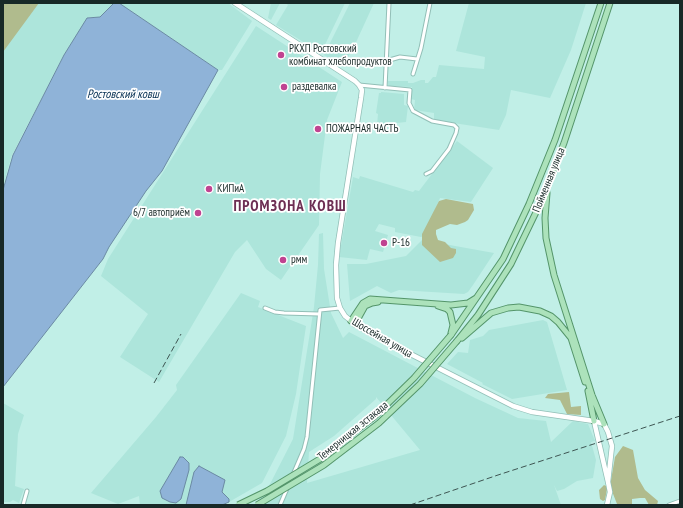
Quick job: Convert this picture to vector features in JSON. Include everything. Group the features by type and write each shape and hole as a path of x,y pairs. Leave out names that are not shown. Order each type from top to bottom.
{"main road":[{"path":"235,3 359,86"},
{"name":"Пойменная улица","path":"450,336 503,259 516,233 555,140 600,4"},
{"name":"Пойменная улица","path":"457,340 478,315 511,264 539,206 564,143 610,4"},
{"name":"Шоссейная улица","path":"359,86 362,90 362,98 338,242 336,265 336,290 340,308 353,323 374,336 514,406 532,412 594,421"},
{"path":"554,167 546,194 545,218 549,256 599,413 608,432 612,446 608,482"},
{"path":"353,323 363,303 370,299 450,305 468,303 477,298"},
{"path":"353,323 365,306 372,302 442,307 450,312 453,318 450,336"},
{"path":"457,340 461,339 491,313 519,307 540,311 551,316 564,328 571,338 590,398 610,492 607,505"},
{"name":"Темерницкая эстакада","path":"238,505 266,491 313,463 374,417 410,382 450,336"},
{"name":"Темерницкая эстакада","path":"257,505 324,466 379,423 420,384 457,340"},
{"path":"594,421 599,413"},
{"path":"594,421 604,424"}],"street":[{"path":"385,88 390,3"},
{"path":"413,74 430,3"},
{"path":"386,60 400,57 417,60"},
{"path":"359,86 410,90 409,104 413,111 432,120 454,125 457,128 456,134 449,149 432,171 426,174"},
{"path":"265,308 275,312 284,313 320,312 340,308"},
{"path":"280,505 304,449 307,438 320,312"},
{"path":"23,505 27,491"},
{"path":"669,505 680,501"}],"shaded area":[{"path":"3,3 39,3 3,52"},
{"path":"38,3 115,3 100,17 89,17 64,55 12,155 3,186 3,49"},
{"path":"119,3 228,3 252,21 222,70 218,70"},
{"path":"271,3 280,3 271,20 268,18"},
{"path":"285,3 345,3 321,53 276,25 288,5"},
{"path":"350,3 374,3 352,51 342,66 324,55"},
{"path":"469,3 586,3 571,50 550,98 511,90 506,115 499,130 434,120 434,113 414,110 415,100 411,99 412,87 388,86 388,81 408,81 408,83 413,83 425,80 425,83 428,83 433,77 436,77 439,65 484,69 485,57 456,51"},
{"name":"РКХП Ростовский комбинат хлебопродуктов","path":"256,26 342,82 327,120 320,174 319,225 281,280 266,269 247,240 235,252 159,382 120,357 148,314 101,276 108,259"},
{"path":"379,93 404,94 404,105 408,106 406,122 377,125 378,114 376,113"},
{"path":"457,141 493,168 471,202 440,198 424,236 421,237 395,232 395,228 379,224 375,231 388,235 383,252 370,249 367,260 339,257 353,177 359,179 360,176 413,192 415,190 419,191"},
{"path":"446,199 473,204 474,210 465,222 457,225 450,224 436,230 438,240 445,242 451,248 456,249 456,253 453,258 440,262 422,245 422,234 439,201"},
{"path":"323,233 324,269 331,313 343,338 349,332 475,398 518,418 546,421 551,442 573,421 588,424 595,441 591,442 596,460 593,478 577,481 564,489 557,491 554,485 561,505 255,505 270,484 293,439 314,307 319,234","holes":["376,397 420,450 307,483 309,452 334,436 376,399"]},
{"path":"422,240 494,253 468,292 464,294 399,290 391,293 377,286 350,301 347,264 366,264 406,256"},
{"path":"241,293 260,301 258,307 306,326 296,394 286,436 262,483 229,502 220,505 140,505 139,496 118,504 91,493 177,390 176,385"},
{"path":"543,320 547,322 567,390 512,399 447,364 458,352 468,353 470,340 483,336 489,330"},
{"path":"569,392 571,407 581,406 581,415 567,414 560,400 545,398 548,394"},
{"path":"3,403 24,415 18,434 15,486 24,489 19,503 13,500 10,502 3,502"},
{"path":"623,446 633,450 638,478 645,490 658,501 657,505 649,505 645,498 632,499 632,505 617,504 610,486 615,457"},
{"path":"604,485 607,489 605,500 603,501 600,499 599,490"}],"water":[{"name":"Ростовский ковш","path":"114,3 119,3 218,70 162,171 146,191 109,247 103,259 3,387 3,190 13,155 64,55 87,18 100,17"},
{"path":"180,457 183,457 189,463 189,470 181,499 176,503 162,498 160,491"},
{"path":"199,466 225,480 222,492 229,499 229,502 222,505 186,505 194,472"}],"railway":[{"path":"154,383 181,334"},
{"path":"410,505 680,416"}],"place":[{"name":"РКХП Ростовский комбинат хлебопродуктов","path":"281,55"},
{"name":"раздевалка","path":"284,87"},
{"name":"ПОЖАРНАЯ ЧАСТЬ","path":"318,129"},
{"name":"КИПиА","path":"209,189"},
{"name":"6/7 автоприём","path":"198,213"},
{"name":"Р-16","path":"384,243"},
{"name":"рмм","path":"283,260"}],"district":[{"name":"ПРОМЗОНА КОВШ","path":"290,207"}]}
